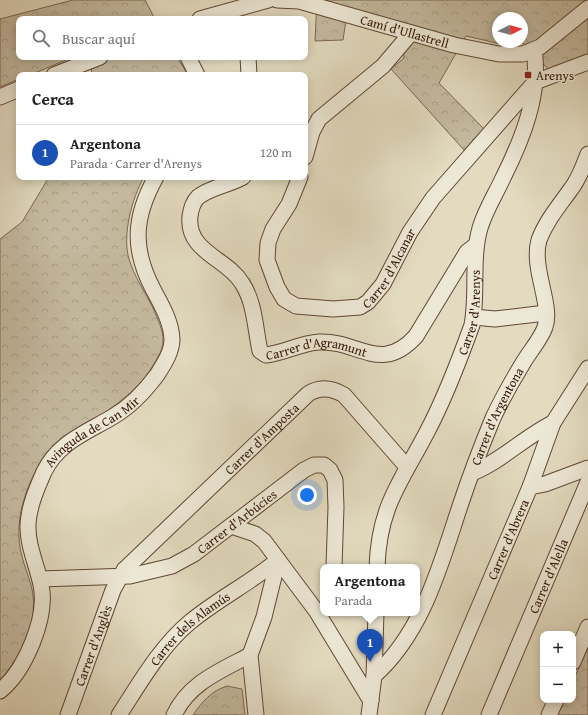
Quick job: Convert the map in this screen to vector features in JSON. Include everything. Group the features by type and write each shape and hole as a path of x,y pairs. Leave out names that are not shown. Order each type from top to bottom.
{"street":[{"path":"219,16 244,12 268,0"},
{"name":"Camí d'Ullastrell","path":"277,0 299,1 454,45 499,54 523,54 534,50"},
{"path":"534,50 588,8"},
{"path":"308,146 312,132 319,119 383,66 411,33"},
{"name":"Carrer d'Arenys","path":"377,564 384,515 392,496 427,433 443,400 466,343 474,317 476,245 485,216 522,136 535,82 534,50"},
{"path":"62,72 92,60"},
{"path":"190,60 196,72"},
{"path":"248,60 249,72"},
{"path":"535,82 588,62"},
{"name":"Carrer d'Alcanar","path":"299,180 289,204 273,229 268,243 267,260 276,287 288,302 301,307 333,309 353,308 364,305 372,298 383,284 410,232 433,198 535,82"},
{"path":"0,97 16,90"},
{"name":"Carrer d'Argentona","path":"420,612 428,597 472,473 507,390 544,331 546,313 538,270 539,242 554,212 580,176 588,154"},
{"name":"Avinguda de Can Mir","path":"0,691 9,683 18,669 40,626 43,603 40,579 30,541 28,523 31,506 45,470 53,456 76,437 113,417 138,397 161,369 170,350 172,340 169,323 165,312 144,272 137,242 138,224 143,205 155,180"},
{"name":"Carrer d'Agramunt","path":"237,180 198,198 192,205 190,221 192,234 199,246 234,273 243,284 254,315 260,351 266,354 322,342 381,355 395,352 406,346 416,336 467,252 476,245"},
{"path":"474,317 495,319 546,313"},
{"name":"Carrer d'Abrera","path":"433,715 530,487 553,423 588,368"},
{"name":"Carrer d'Amposta","path":"119,577 136,557 298,403 313,391 330,389 344,395 407,467"},
{"path":"472,473 488,466 538,430 553,423"},
{"name":"Carrer d'Arbúcies","path":"40,579 119,577 139,575 172,566 194,554 304,470 314,465 324,465 333,474 336,486 334,564"},
{"path":"530,487 545,484 588,468"},
{"name":"Carrer d'Alella","path":"489,715 588,482"},
{"path":"231,526 260,537 320,610"},
{"path":"256,715 250,655 264,617 278,560"},
{"name":"Carrer dels Alamús","path":"119,715 159,656 182,629 278,560"},
{"name":"Carrer d'Anglès","path":"68,715 119,577"},
{"path":"370,708 374,676 376,616"},
{"name":"Carrer d'Argentona","path":"374,676 390,661 403,643 418,616"},
{"path":"328,620 370,708"},
{"path":"576,655 588,627"},
{"path":"174,715 182,700 192,689 208,677 250,655"},
{"path":"549,715 555,703"}],"green space":[{"path":"73,0 145,0 153,16 16,16 16,60 66,60 37,72 16,72 16,80 0,87 0,19"},
{"path":"317,0 588,0 588,56 550,71 528,48 528,12 492,12 492,42 466,36 439,83 484,129 464,150 391,69 404,58 401,23 348,7 343,40 315,41"},
{"path":"90,60 179,60 186,72 92,72"},
{"path":"47,180 143,180 129,217 127,249 134,272 153,308 160,325 163,345 160,354 148,373 133,390 108,411 58,443 45,456 35,472 23,503 19,528 20,550 32,589 34,602 31,626 22,649 0,680 0,239 22,222"},
{"path":"588,648 588,715 557,715 563,703 576,703 576,674"},
{"path":"227,686 242,689 245,715 193,715 207,698 221,688"}],"place":[{"name":"Arenys","path":"528,75"},
{"name":"Argentona","path":"370,662"}]}
